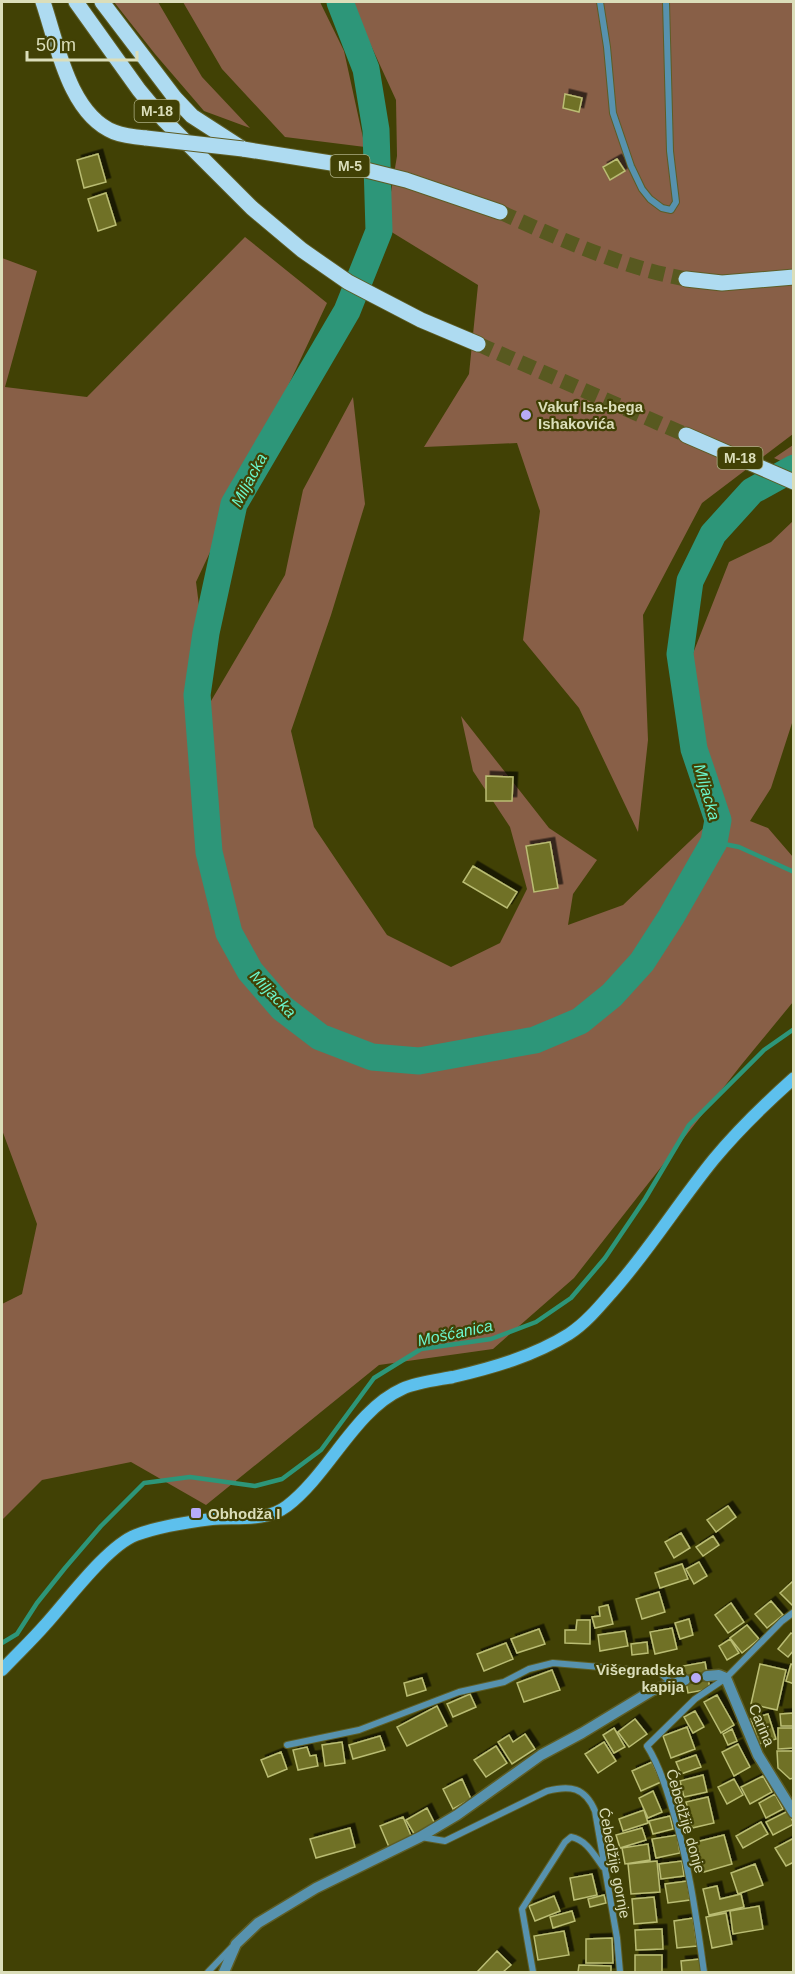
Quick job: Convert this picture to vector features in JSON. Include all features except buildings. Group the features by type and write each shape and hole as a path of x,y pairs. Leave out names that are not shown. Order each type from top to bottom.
{"main road":[{"name":"M-5","path":"43,2 71,88 83,109 113,132 128,136 243,149 350,166 406,180 500,213"},
{"name":"M-18","path":"76,2 139,90 164,120 252,208 302,250 348,282 389,305 478,344"},
{"name":"M-5","path":"102,2 175,98 192,116 243,149"},
{"path":"686,279 722,283 794,277"},
{"name":"M-18","path":"686,435 794,482"},
{"path":"2,1670 104,1558 133,1536 164,1526 213,1519 269,1516 285,1508 308,1489 364,1420 379,1404 392,1395 405,1388 488,1369 544,1347 570,1333 599,1307 633,1269 714,1158 794,1077"}],"street":[{"path":"600,2 614,113 631,166 642,189 650,199 662,208 671,210 676,202 670,151 666,2"},
{"path":"707,1676 719,1675 726,1678 792,1615"},
{"path":"287,1745 359,1730 459,1692 504,1682 529,1669 553,1663 659,1672 674,1685"},
{"name":"Carina","path":"726,1678 758,1755 794,1813"},
{"name":"Ćebedžije donje","path":"704,1972 691,1879 657,1761 647,1746 695,1699 726,1678"},
{"path":"208,1972 258,1923 316,1888 420,1837 457,1815 541,1755 653,1690 686,1680"},
{"name":"Ćebedžije gornje","path":"420,1837 445,1841 547,1791 562,1787 580,1791 590,1799 595,1811 617,1938 620,1972"},
{"path":"533,1972 522,1909 565,1842 571,1838 579,1839 585,1843 604,1867"},
{"path":"224,1972 236,1944"}],"shaded area":[{"path":"114,2 158,2 202,77 250,128 204,111"},
{"path":"183,2 320,2 344,51 365,147 285,137 222,69"},
{"path":"351,2 793,2 793,434 702,503 643,615 648,740 638,832 579,708 523,640 540,511 517,443 424,447 469,374 478,285 385,228 397,156 396,100"},
{"path":"245,237 327,303 196,582 211,701 285,575 303,490 353,397 365,504 331,615 291,731 314,827 387,935 451,967 500,943 527,889 510,827 473,771 461,716 549,828 597,860 573,894 568,925 623,905 711,821 690,661 729,562 771,542 793,521 793,720 771,788 750,821 768,828 793,857 793,1002 574,1278 493,1349 379,1365 206,1505 131,1462 42,1480 2,1520 2,1304 22,1294 37,1224 2,1130 2,258 37,271 5,387 87,397"},
{"path":"793,445 793,466 774,458"}],"waterway":[{"name":"Miljacka","path":"340,2 366,69 376,130 379,231 347,311 234,504 206,633 197,695 209,852 229,933 250,971 282,1008 320,1037 372,1057 419,1061 535,1040 580,1021 612,995 642,962 714,842 718,820 694,749 680,654 690,581 713,534 752,491 794,468"},
{"name":"Mošćanica","path":"714,842 739,847 794,872"},
{"name":"Mošćanica","path":"2,1643 17,1634 37,1603 65,1568 101,1526 144,1483 190,1477 255,1486 282,1479 321,1450 374,1378 421,1349 491,1339 536,1322 571,1298 605,1258 645,1199 689,1125 764,1050 794,1029"}],"tunnel":[{"path":"500,212 614,260 686,279"},
{"path":"478,344 686,435"},
{"path":"685,1680 707,1676"}],"place":[{"name":"Vakuf Isa-bega Ishakovića","path":"526,415"},
{"name":"Obhodža I","path":"196,1513"},
{"name":"Višegradska kapija","path":"696,1678"}]}
